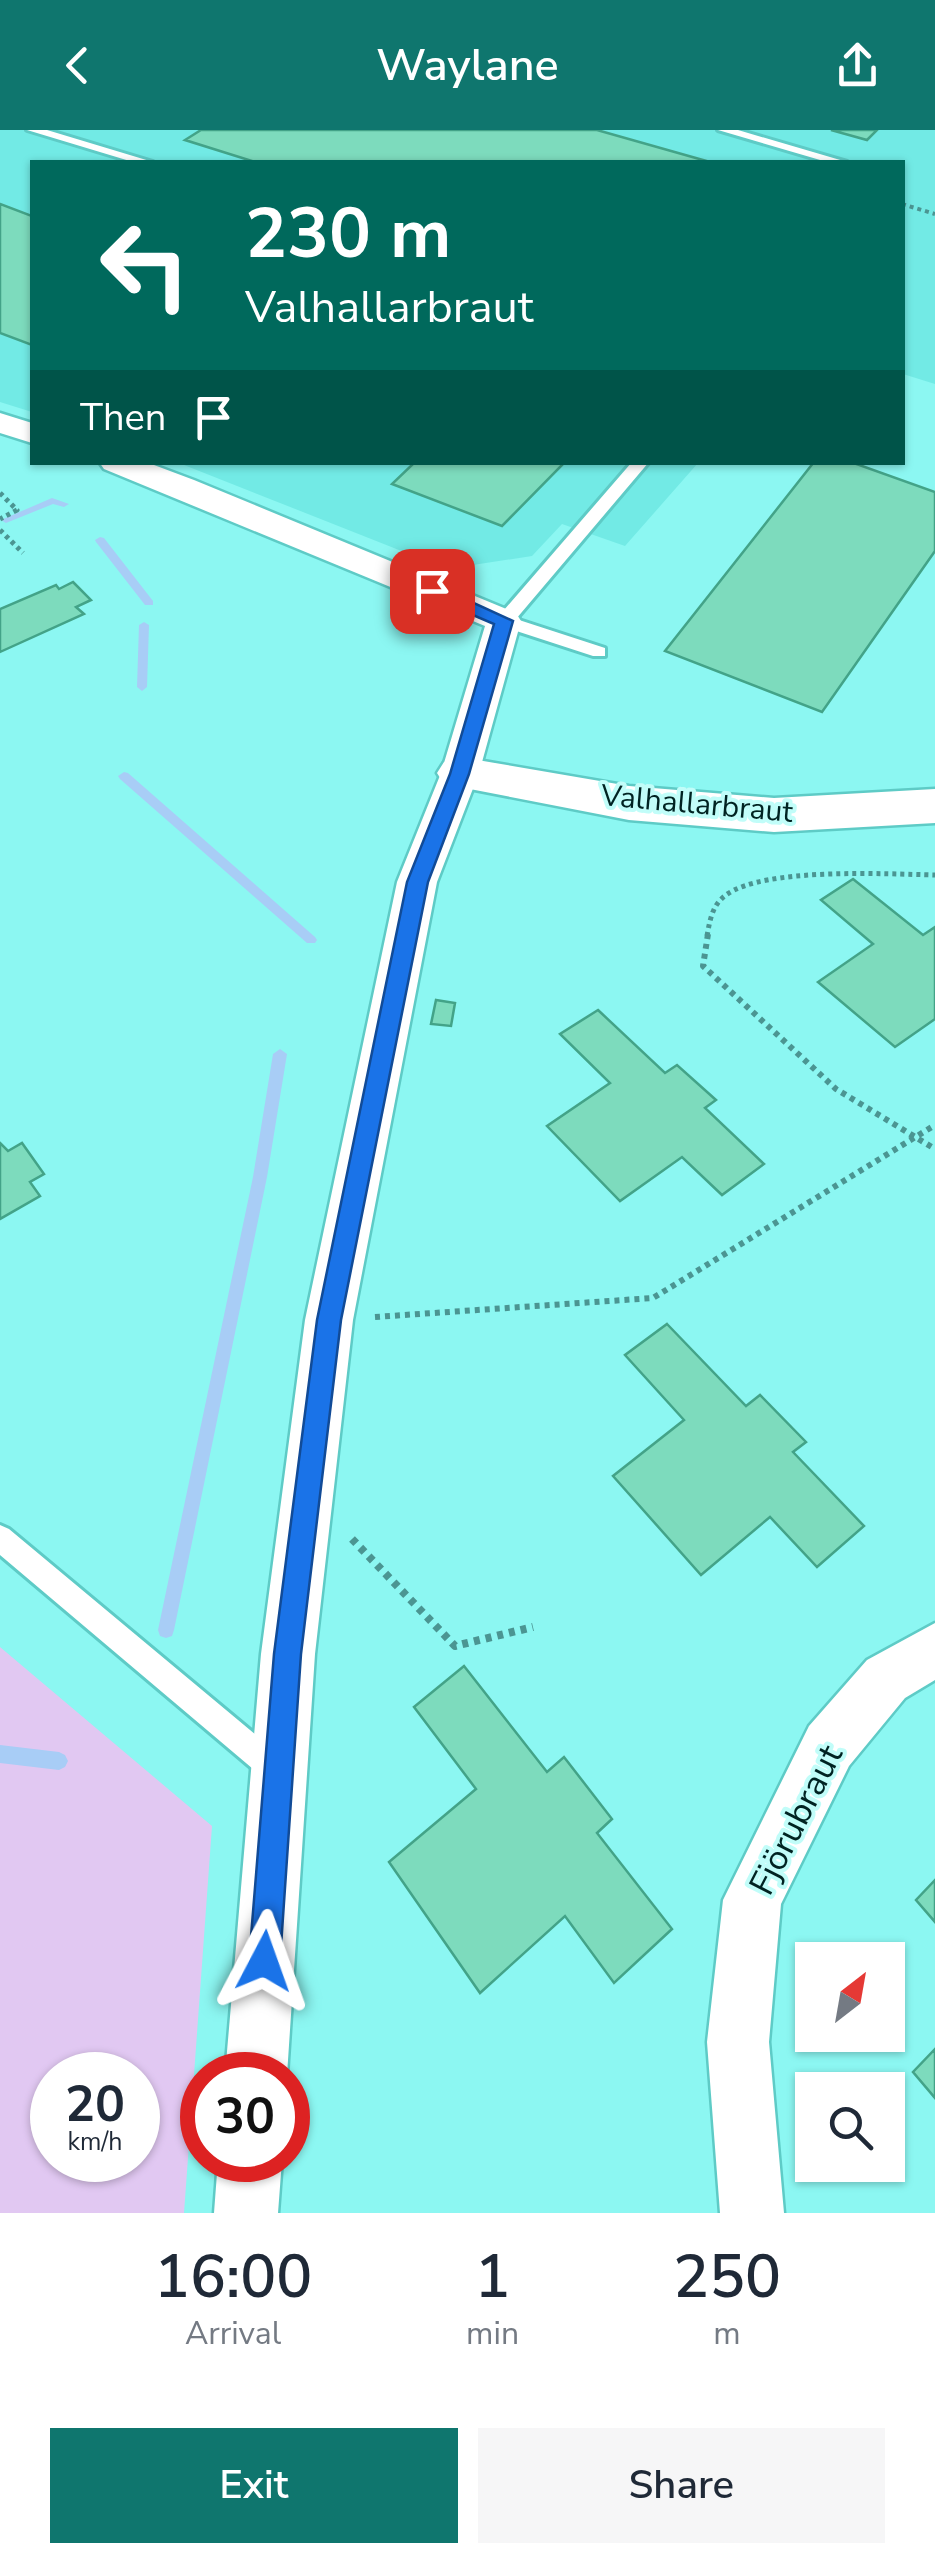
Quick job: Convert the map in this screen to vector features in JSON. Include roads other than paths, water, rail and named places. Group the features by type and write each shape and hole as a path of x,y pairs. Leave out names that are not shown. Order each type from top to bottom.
{"street":[{"path":"0,422 30,433"},
{"path":"124,465 183,486 504,621 460,774 418,882 329,1320 279,1772 258,2052"},
{"name":"Valhallarbraut","path":"460,774 630,803 774,814 935,806"},
{"name":"Fjörubraut","path":"752,2213 738,2042 752,1900 829,1746 886,1679 935,1650"},
{"path":"246,2213 248,2182"}],"lane":[{"path":"32,130 140,160"},
{"path":"83,142 103,130"},
{"path":"724,130 833,160"},
{"path":"599,652 504,621 638,465"},
{"path":"0,1538 279,1772"}],"waterway":[{"path":"6,520 52,501 64,504"},
{"path":"100,540 149,603"},
{"path":"142,687 144,625"},
{"path":"124,776 311,940"},
{"path":"166,1630 260,1177 280,1054"},
{"path":"0,1754 59,1761"}]}
